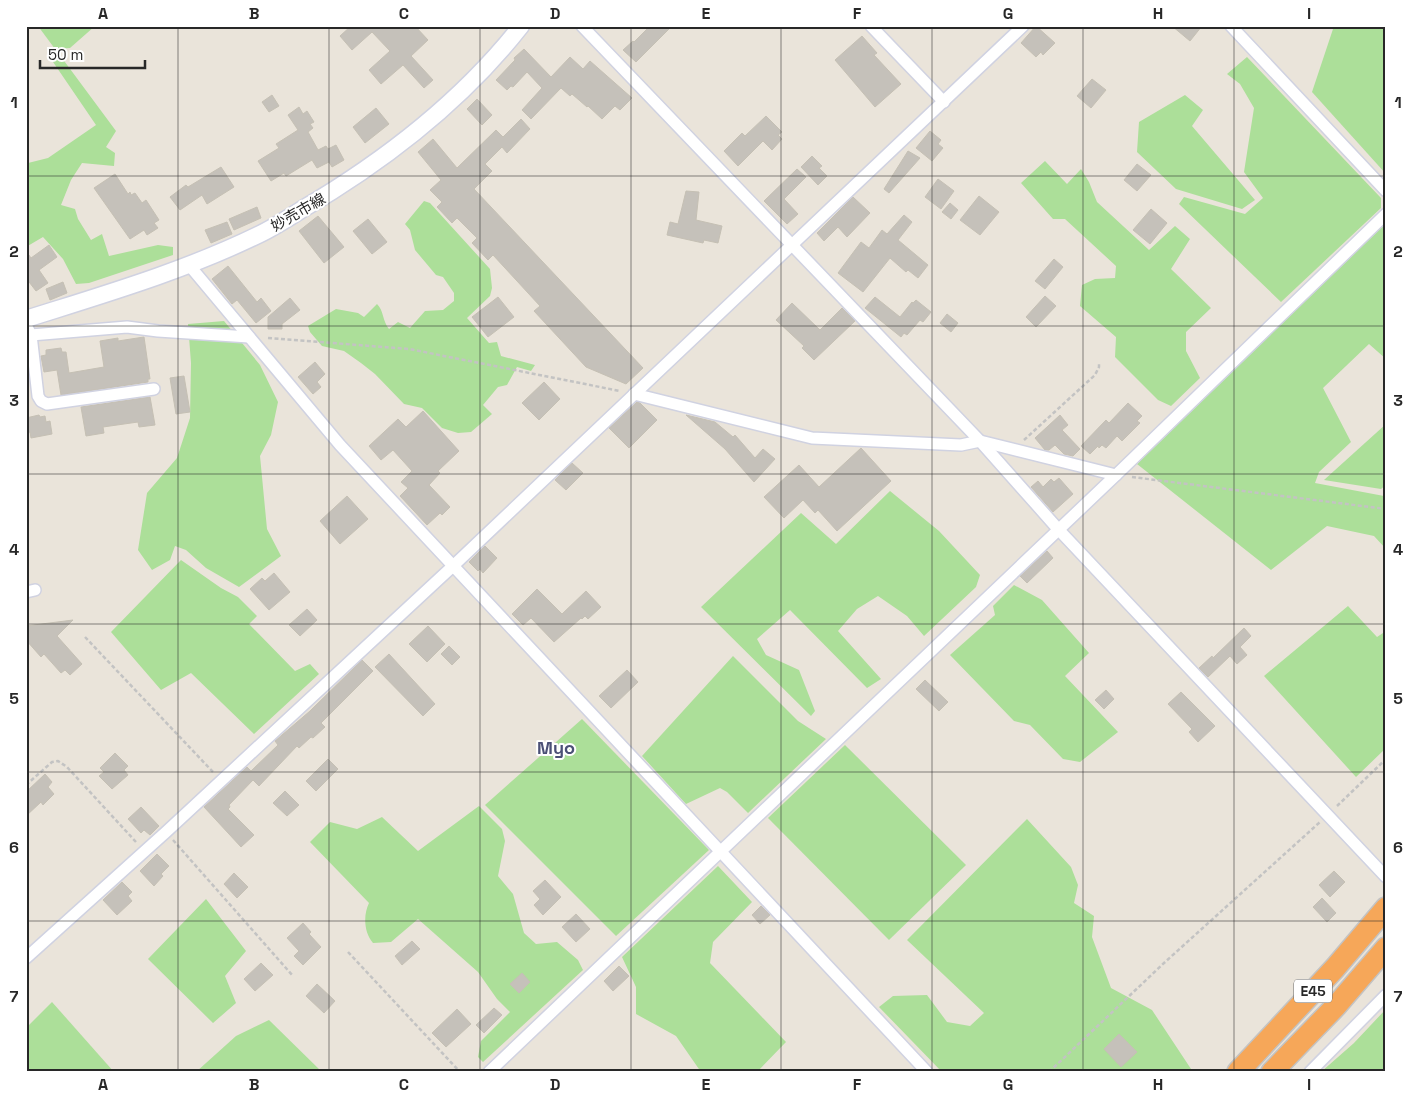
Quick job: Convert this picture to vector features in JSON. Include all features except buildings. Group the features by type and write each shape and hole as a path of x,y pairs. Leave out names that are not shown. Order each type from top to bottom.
{"highway":[{"name":"E45","path":"1238,1072 1335,968 1386,908"},
{"name":"E45","path":"1272,1072 1336,1006 1386,948"}],"main road":[{"name":"妙売市線","path":"26,319 189,265 259,235 326,196 380,159 456,97 509,42 521,26"}],"street":[{"path":"582,26 980,441 1058,529 1386,877"},
{"path":"871,26 944,102"},
{"path":"26,958 166,832 453,566 1023,26"},
{"path":"1231,26 1386,191"},
{"path":"489,1072 1386,214"},
{"path":"189,265 340,445 927,1072"},
{"path":"154,389 47,404 41,401 38,396 29,330 127,327 249,337"},
{"path":"634,394 812,438 961,445 980,441 1116,474"},
{"path":"1310,1072 1386,995"}],"path":[{"path":"249,337 409,349 634,394"},
{"path":"1014,449 1095,375 1099,362"},
{"path":"1116,474 1386,509"},
{"path":"85,637 220,780"},
{"path":"1049,1072 1164,963 1327,816 1386,759"},
{"path":"26,785 52,762 58,761 67,767 144,850"},
{"path":"166,832 293,976"},
{"path":"348,952 460,1072"}],"green space":[{"path":"38,26 95,26 70,48 55,49"},
{"path":"1334,26 1386,26 1386,174 1312,92"},
{"path":"59,54 116,131 106,147 115,153 114,166 82,163 71,180 61,205 75,209 78,219 91,240 102,234 109,256 158,245 173,247 173,255 89,283 76,284 63,259 43,237 26,247 26,160 28,163 48,158 96,125 51,59"},
{"path":"1247,57 1381,198 1381,208 1281,302 1179,204 1184,197 1245,214 1263,198 1244,172 1254,108 1240,84 1227,74"},
{"path":"1185,95 1203,110 1192,126 1255,200 1242,209 1176,189 1137,152 1139,122"},
{"path":"1045,161 1067,184 1081,169 1089,182 1097,202 1149,250 1175,226 1190,239 1171,269 1211,308 1186,332 1186,351 1200,378 1171,406 1158,400 1115,357 1116,337 1080,306 1082,285 1095,279 1115,278 1116,266 1065,219 1053,219 1021,183"},
{"path":"424,201 430,203 490,269 492,288 490,296 467,318 489,343 497,342 501,356 535,365 531,371 517,367 507,385 498,387 483,405 492,414 471,432 458,433 442,428 422,408 404,404 375,374 361,363 344,351 322,346 310,332 308,326 336,309 358,313 364,317 377,304 389,329 398,322 410,328 425,311 443,310 454,301 454,293 443,277 436,275 415,250 410,230 405,224"},
{"path":"1386,223 1386,359 1369,344 1323,388 1351,442 1319,472 1315,483 1384,496 1386,494 1386,549 1374,536 1327,526 1271,570 1137,464"},
{"path":"224,321 260,365 278,402 271,435 260,456 267,529 281,556 239,587 206,568 186,550 175,546 170,560 152,570 138,550 147,493 177,458 190,418 191,363 188,324"},
{"path":"1386,424 1386,485 1381,489 1324,480"},
{"path":"890,491 939,531 980,575 976,587 924,636 907,616 878,596 857,609 838,631 881,679 867,688 790,610 757,639 766,655 799,670 815,711 811,716 701,607 801,513 836,544"},
{"path":"181,560 221,588 238,597 257,616 249,624 295,671 310,664 319,674 254,734 191,673 161,690 111,632"},
{"path":"1014,585 1042,600 1089,653 1065,676 1118,732 1080,762 1063,759 1030,725 1014,721 950,655 995,615 993,606"},
{"path":"1348,606 1377,637 1386,631 1386,748 1356,777 1264,676"},
{"path":"733,656 798,721 826,739 748,813 727,792 720,788 686,804 642,756"},
{"path":"582,719 709,850 616,936 485,805"},
{"path":"845,745 966,865 889,940 768,818"},
{"path":"479,806 502,829 505,841 498,876 513,894 524,933 536,944 557,942 578,960 583,970 483,1062 478,1057 481,1041 510,1012 497,999 478,972 418,919 391,942 373,943 365,924 369,903 310,842 330,822 357,829 382,817 418,851"},
{"path":"1027,819 1071,867 1078,885 1074,903 1094,916 1092,937 1111,988 1152,1010 1193,1072 942,1072 879,1007 893,996 927,995 947,1022 970,1026 984,1013 907,940"},
{"path":"718,866 752,902 713,942 710,963 786,1042 757,1072 701,1072 676,1036 636,1014 636,987 622,957"},
{"path":"206,899 246,951 225,976 236,1003 213,1023 148,959"},
{"path":"52,1002 114,1072 26,1072 26,1028"},
{"path":"1386,1009 1386,1072 1321,1072 1354,1043"},
{"path":"269,1020 322,1072 196,1072 236,1036"}],"district":[{"name":"Myo","path":"556,747"}]}
